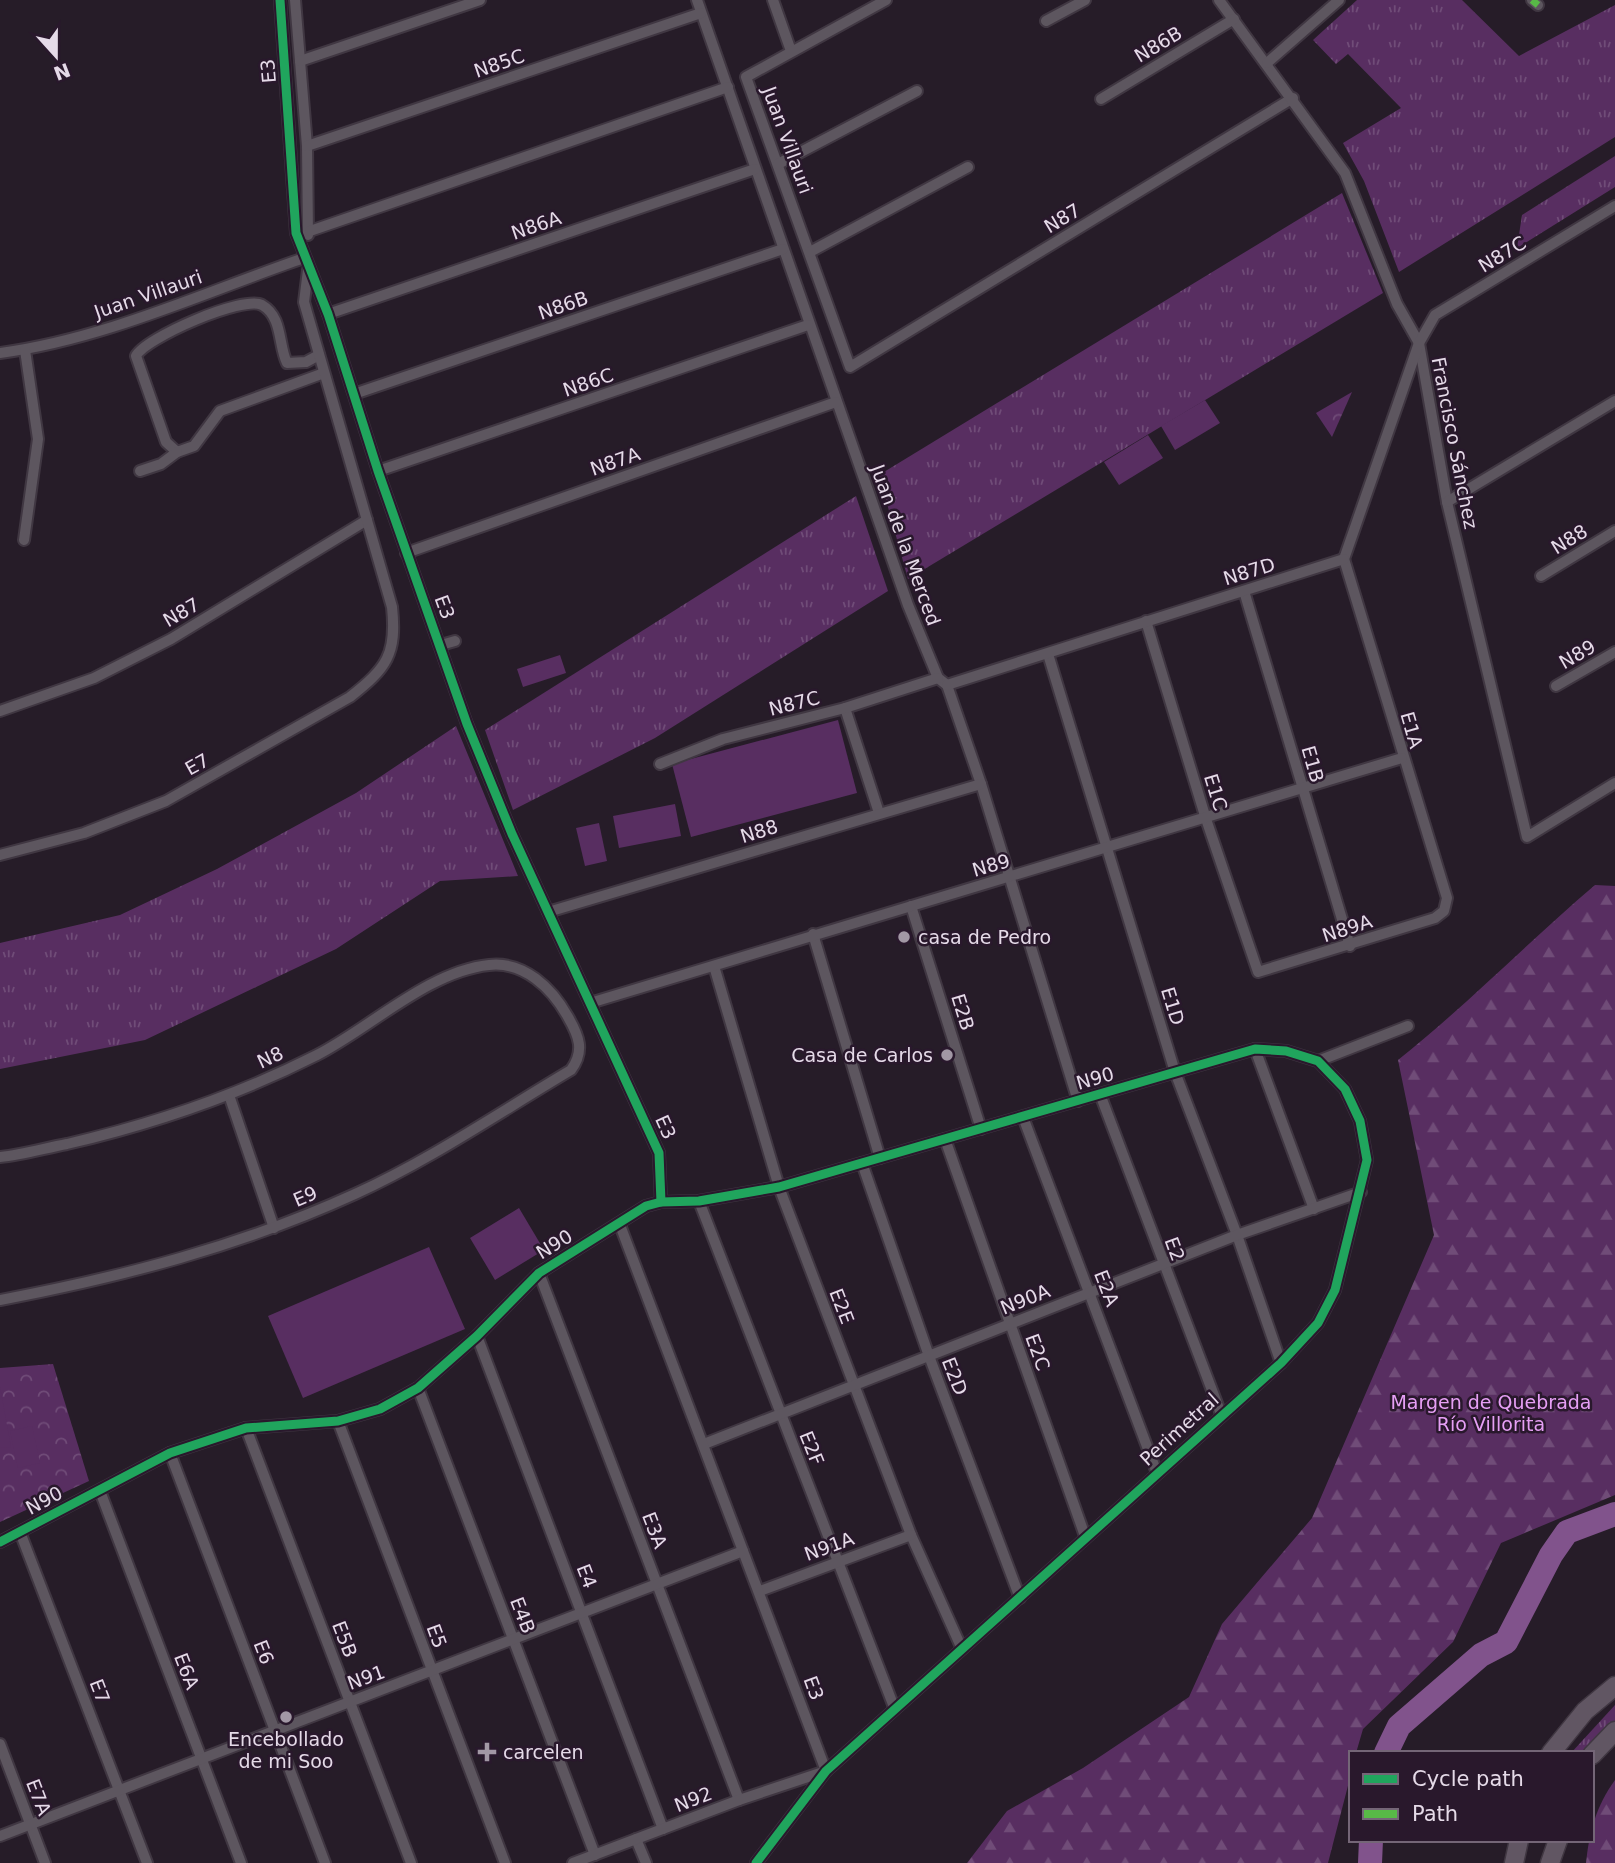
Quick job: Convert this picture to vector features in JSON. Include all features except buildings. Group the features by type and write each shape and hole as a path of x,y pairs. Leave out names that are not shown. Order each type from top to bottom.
{"main road":[{"path":"1554,1751 1585,1711 1615,1686"},
{"path":"1594,1753 1615,1731"},
{"path":"1514,1863 1518,1842"},
{"path":"1550,1863 1557,1842"}],"street":[{"name":"E3","path":"280,0 296,233 328,314 378,471 467,724 548,912 659,1153 660,1202"},
{"name":"E3","path":"295,0 307,146 310,231"},
{"path":"300,61 480,0"},
{"name":"Juan de la Merced","path":"697,0 808,325 908,605 942,682 981,784 1078,1101"},
{"path":"773,0 791,51"},
{"name":"Juan Villauri","path":"850,368 746,77 886,0"},
{"path":"1046,21 1085,0"},
{"name":"Francisco Sánchez","path":"1219,0 1293,98 1345,173 1397,304 1419,343 1447,502 1527,837 1615,783"},
{"path":"1267,63 1339,0"},
{"name":"N85C","path":"307,146 701,13"},
{"name":"N86B","path":"1101,99 1234,19"},
{"path":"367,520 304,302 305,258 310,231 728,87"},
{"path":"778,164 917,91"},
{"name":"N87","path":"850,368 1293,98"},
{"path":"810,252 968,167"},
{"name":"N86A","path":"328,314 755,169"},
{"name":"N87C","path":"1419,343 1435,315 1615,206"},
{"name":"N86B","path":"354,394 783,249"},
{"name":"Juan Villauri","path":"0,353 120,324 305,258"},
{"path":"177,452 166,442 136,356 140,348 231,306 250,303 260,304 274,319 287,363 306,362 319,355"},
{"name":"N86C","path":"378,471 808,325"},
{"path":"1344,559 1419,343"},
{"path":"24,540 38,439 25,349"},
{"path":"140,471 161,464 177,452 186,452 194,446 220,411 324,373"},
{"path":"1447,502 1615,401"},
{"name":"N87A","path":"406,553 836,402"},
{"name":"N87","path":"0,711 94,678 171,639 367,520"},
{"name":"E7","path":"0,855 84,833 166,801 349,697 374,679 388,660 395,636 392,607 367,520"},
{"name":"N88","path":"1541,576 1615,531"},
{"name":"N87D","path":"942,682 1048,654 1344,559"},
{"name":"E1A","path":"1344,559 1402,758 1447,898 1444,911"},
{"name":"E1B","path":"1244,591 1350,946"},
{"name":"E1C","path":"1146,621 1206,819 1258,971"},
{"path":"441,645 455,641"},
{"name":"N89","path":"1556,686 1615,652"},
{"name":"E1D","path":"1048,654 1175,1072 1237,1236 1281,1363"},
{"name":"N87C","path":"660,764 723,739 942,682"},
{"path":"845,708 879,813"},
{"name":"N89","path":"590,1003 1402,758"},
{"name":"N88","path":"548,912 981,784"},
{"name":"E2B","path":"911,906 981,1129"},
{"name":"N89A","path":"1258,971 1350,946 1435,918 1444,911"},
{"path":"813,934 880,1158"},
{"name":"N8","path":"0,1157 107,1135 229,1095 318,1055 457,973 490,965 517,966 536,979"},
{"name":"E2E","path":"714,966 779,1187 911,1535 962,1649"},
{"name":"E9","path":"0,1300 100,1281 189,1257 274,1227 357,1193 503,1111 571,1070 579,1059 581,1045 567,1015 536,979"},
{"path":"1318,1061 1408,1026"},
{"path":"1255,1049 1314,1209"},
{"name":"Perimetral","path":"756,1863 826,1771 894,1707 1020,1598 1085,1536 1281,1363 1318,1323 1335,1290 1367,1160 1360,1121 1345,1089 1318,1061 1286,1051 1255,1049 1175,1072"},
{"name":"N90","path":"0,1542 170,1453 247,1428 338,1421 380,1409 418,1388 477,1336 539,1273 620,1225 646,1206 660,1202 699,1201 779,1187 1175,1072"},
{"name":"E2","path":"1100,1094 1222,1415"},
{"path":"229,1095 274,1227"},
{"name":"E2A","path":"1023,1116 1157,1473"},
{"name":"E2C","path":"945,1139 1085,1536"},
{"name":"E2D","path":"862,1163 929,1356 1020,1598"},
{"name":"N90A","path":"704,1444 1090,1292 1361,1192"},
{"name":"E2F","path":"699,1201 894,1707"},
{"name":"E3","path":"620,1225 826,1771"},
{"name":"E3A","path":"539,1273 739,1800"},
{"name":"E4","path":"477,1336 663,1829"},
{"name":"E4B","path":"418,1388 595,1855"},
{"name":"E5","path":"338,1421 505,1863"},
{"name":"E5B","path":"247,1428 411,1863"},
{"name":"E6","path":"170,1453 325,1863"},
{"name":"E6A","path":"100,1490 241,1863"},
{"name":"E7","path":"20,1532 147,1863"},
{"name":"N91A","path":"760,1591 911,1535"},
{"name":"N91","path":"0,1836 743,1551"},
{"name":"E7A","path":"0,1744 45,1863"},
{"name":"N92","path":"573,1863 739,1800 826,1771"},
{"path":"636,1839 646,1863"}],"green space":[{"path":"1357,0 1462,0 1519,56 1615,5 1615,137 1399,272 1364,181 1343,143 1401,108 1348,54 1336,64 1313,40"},
{"path":"1615,156 1615,187 1517,248 1522,215"},
{"path":"1342,193 1383,293 908,579 879,475"},
{"path":"1352,392 1332,437 1316,413"},
{"path":"1205,400 1220,423 1175,450 1161,426"},
{"path":"1148,435 1163,458 1119,485 1104,462"},
{"path":"856,496 888,591 655,738 513,810 485,730"},
{"path":"560,655 566,673 523,687 517,669"},
{"path":"838,720 857,793 691,837 672,764"},
{"path":"456,726 518,876 440,881 336,949 145,1040 0,1069 0,943 120,915 217,869 356,793"},
{"path":"675,804 681,836 619,848 613,816"},
{"path":"599,823 607,861 585,866 576,828"},
{"name":"Margen de Quebrada Río Villorita","path":"1595,885 1615,886 1615,1495 1501,1543 1453,1642 1363,1729 1357,1751 1349,1751 1349,1782 1328,1863 967,1863 1007,1811 1083,1768 1189,1697 1222,1624 1312,1518 1434,1235 1398,1060"},
{"path":"519,1208 544,1250 495,1280 470,1238"},
{"path":"429,1247 465,1329 303,1398 268,1316"},
{"path":"53,1364 89,1481 0,1522 0,1368"},
{"path":"0,1387 11,1447 0,1448"},
{"path":"32,1426 40,1463 18,1468 10,1431"},
{"path":"1615,1705 1615,1721 1589,1751 1573,1751"},
{"path":"1615,1780 1615,1863 1586,1863 1589,1842 1594,1842 1594,1820"}],"waterway":[{"path":"1387,1751 1399,1726 1481,1655 1506,1642 1551,1555 1567,1532 1615,1514"},
{"path":"1370,1863 1371,1842"}],"marked path":[{"path":"1532,0 1538,5"}],"cycle path":[{"path":"280,0 296,233 328,314 378,471 467,724 512,834 659,1153 661,1202"},
{"path":"0,1542 170,1453 246,1428 338,1421 380,1409 418,1388 477,1336 539,1273 646,1206 661,1202 699,1201 779,1187 1255,1049 1286,1051 1318,1061 1345,1089 1360,1121 1367,1160 1335,1290 1318,1323 1281,1363 826,1771 756,1863"}],"place":[{"name":"casa de Pedro","path":"904,937"},
{"name":"Casa de Carlos","path":"947,1055"},
{"name":"Encebollado de mi Soo","path":"286,1717"},
{"name":"carcelen","path":"487,1752"}]}
